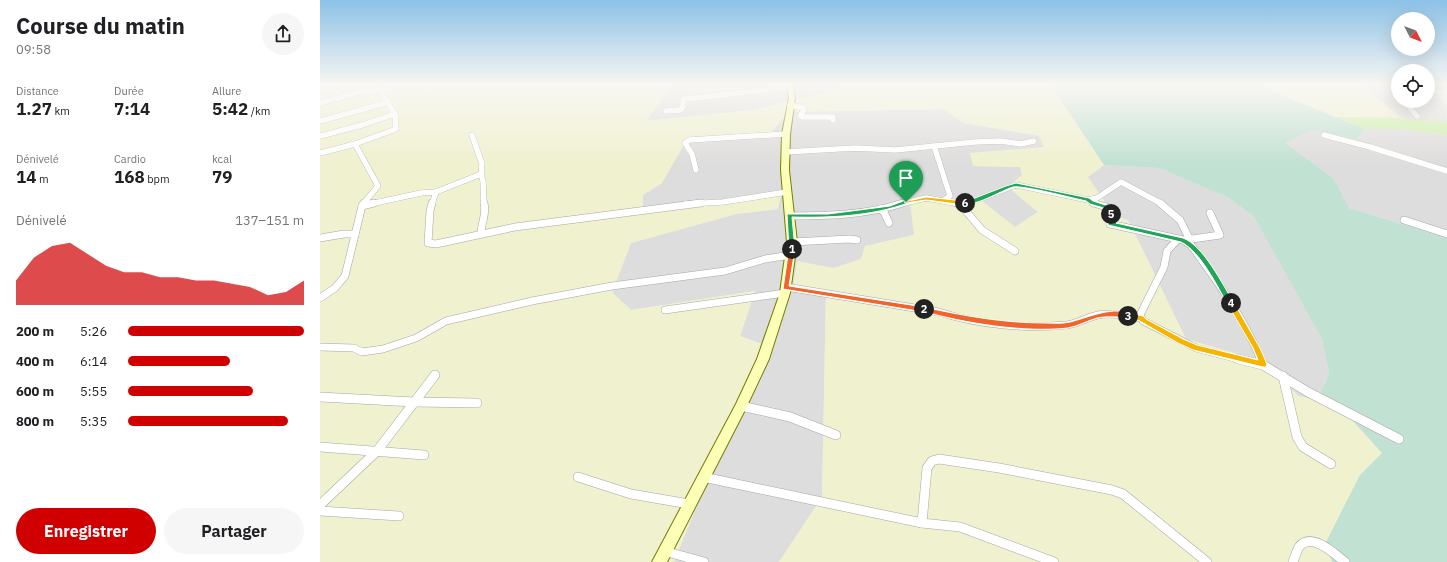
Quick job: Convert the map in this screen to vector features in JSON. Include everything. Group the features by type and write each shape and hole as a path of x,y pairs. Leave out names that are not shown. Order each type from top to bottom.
{"street":[{"path":"320,121 355,111"},
{"path":"320,153 355,144 396,129 398,125 394,111"},
{"path":"659,562 741,406 763,359 785,290 792,242 785,170 786,134 789,111"},
{"path":"803,111 800,116 802,117 828,116 833,117 833,120"},
{"path":"1413,111 1417,116"},
{"path":"320,136 369,123 395,114"},
{"path":"696,170 692,154 685,143 689,140 786,134"},
{"path":"472,135 482,164 481,174 483,181 483,202 486,211 481,228 481,234"},
{"path":"1324,135 1370,147 1447,171"},
{"path":"786,152 855,148 895,150 975,142 1000,141 1021,144 1034,141"},
{"path":"320,298 335,288 345,276 362,206 378,186 355,144"},
{"path":"934,146 950,196 944,200"},
{"path":"362,206 421,193 436,192 481,174"},
{"path":"789,216 828,216 880,209 926,198 960,204 971,202 1016,185 1088,200 1096,199 1104,195 1112,186 1121,182 1157,202 1173,213 1181,221 1183,240"},
{"path":"436,192 430,211 428,243 436,244 515,227 688,204 723,202 787,192"},
{"path":"1088,200 1092,203 1110,208 1115,222 1110,224 1183,240 1191,245 1225,292 1256,348 1263,364"},
{"path":"960,204 982,230 1015,251"},
{"path":"880,209 884,212 889,223"},
{"path":"1140,318 1140,315 1164,266 1167,251 1183,240 1220,235 1210,213"},
{"path":"1404,220 1447,234"},
{"path":"320,238 344,234 355,234"},
{"path":"792,242 850,239 857,240"},
{"path":"320,347 354,348 362,352 383,349 416,338 446,321 532,301 612,286 725,270 765,259 791,255"},
{"path":"665,310 785,290 939,312 958,318 1020,326 1068,325 1098,315 1114,314 1140,318 1180,341 1196,348 1263,364 1308,392 1399,439"},
{"path":"320,505 377,451 435,374"},
{"path":"1283,376 1297,437 1303,447 1330,464"},
{"path":"320,397 414,402 477,403"},
{"path":"741,406 790,417 836,435"},
{"path":"320,447 424,455"},
{"path":"922,523 927,468 932,461 939,459 999,468 1112,490 1123,494 1206,562"},
{"path":"578,477 631,494 689,504"},
{"path":"703,477 922,523 960,527 1054,562"},
{"path":"320,511 399,516"},
{"path":"1293,562 1301,545 1310,541 1316,542 1345,562"},
{"path":"664,552 704,562"}],"shaded area":[{"path":"652,111 742,111 645,121"},
{"path":"946,111 964,123 1039,136 1044,147 973,166 1020,167 1022,175 1008,187 1038,212 1015,227 978,198 914,235 865,246 861,259 834,268 826,291 822,497 779,562 674,562 762,344 740,336 755,291 631,310 612,293 631,243 736,214 778,209 643,209 643,195 662,183 683,146 695,136 770,133 789,112"},
{"path":"1394,111 1447,111 1446,123 1402,118"},
{"path":"1365,129 1402,129 1447,135 1447,238 1349,208 1334,179 1284,143 1312,130 1357,139"},
{"path":"1104,165 1159,168 1229,198 1254,217 1322,339 1329,374 1317,400 1298,396 1276,372 1241,355 1186,339 1129,221 1114,215 1087,177"}],"green space":[{"path":"320,111 653,111 646,121 742,111 829,111 789,112 770,133 695,136 683,146 662,183 643,195 643,209 781,195 778,209 736,214 631,243 612,292 631,310 755,291 740,336 762,344 674,562 320,562"},
{"path":"946,111 1068,111 1104,165 1088,177 1114,215 1128,221 1186,339 1241,355 1276,372 1298,396 1317,400 1353,421 1382,453 1360,475 1326,542 1332,562 779,562 822,497 826,291 793,288 797,261 834,268 861,259 865,246 914,235 910,203 978,198 1015,227 1038,212 1008,187 1022,175 1020,167 973,166 970,153 1044,147 1039,136 964,123"},
{"path":"1068,111 1321,111 1365,129 1357,139 1312,130 1285,143 1334,179 1349,208 1447,238 1447,562 1332,562 1326,542 1360,475 1382,453 1353,421 1317,400 1329,374 1322,339 1254,217 1229,198 1159,168 1104,165"},
{"path":"1323,111 1394,111 1402,118 1337,117"},
{"path":"1447,114 1447,135 1402,129 1365,129 1337,117 1402,118 1446,123"}],"route":[{"path":"1016,185 1088,200 1092,203 1110,208 1115,222 1110,224 1177,240 1183,240 1191,245 1196,251 1225,292 1256,348 1263,364 1196,348 1180,341 1140,318 1114,314 1098,315 1068,325 1020,326 958,318 939,312 786,287 792,242 789,216 828,216 861,210 891,207 906,202 926,198 960,204 971,202 1016,185"}]}
